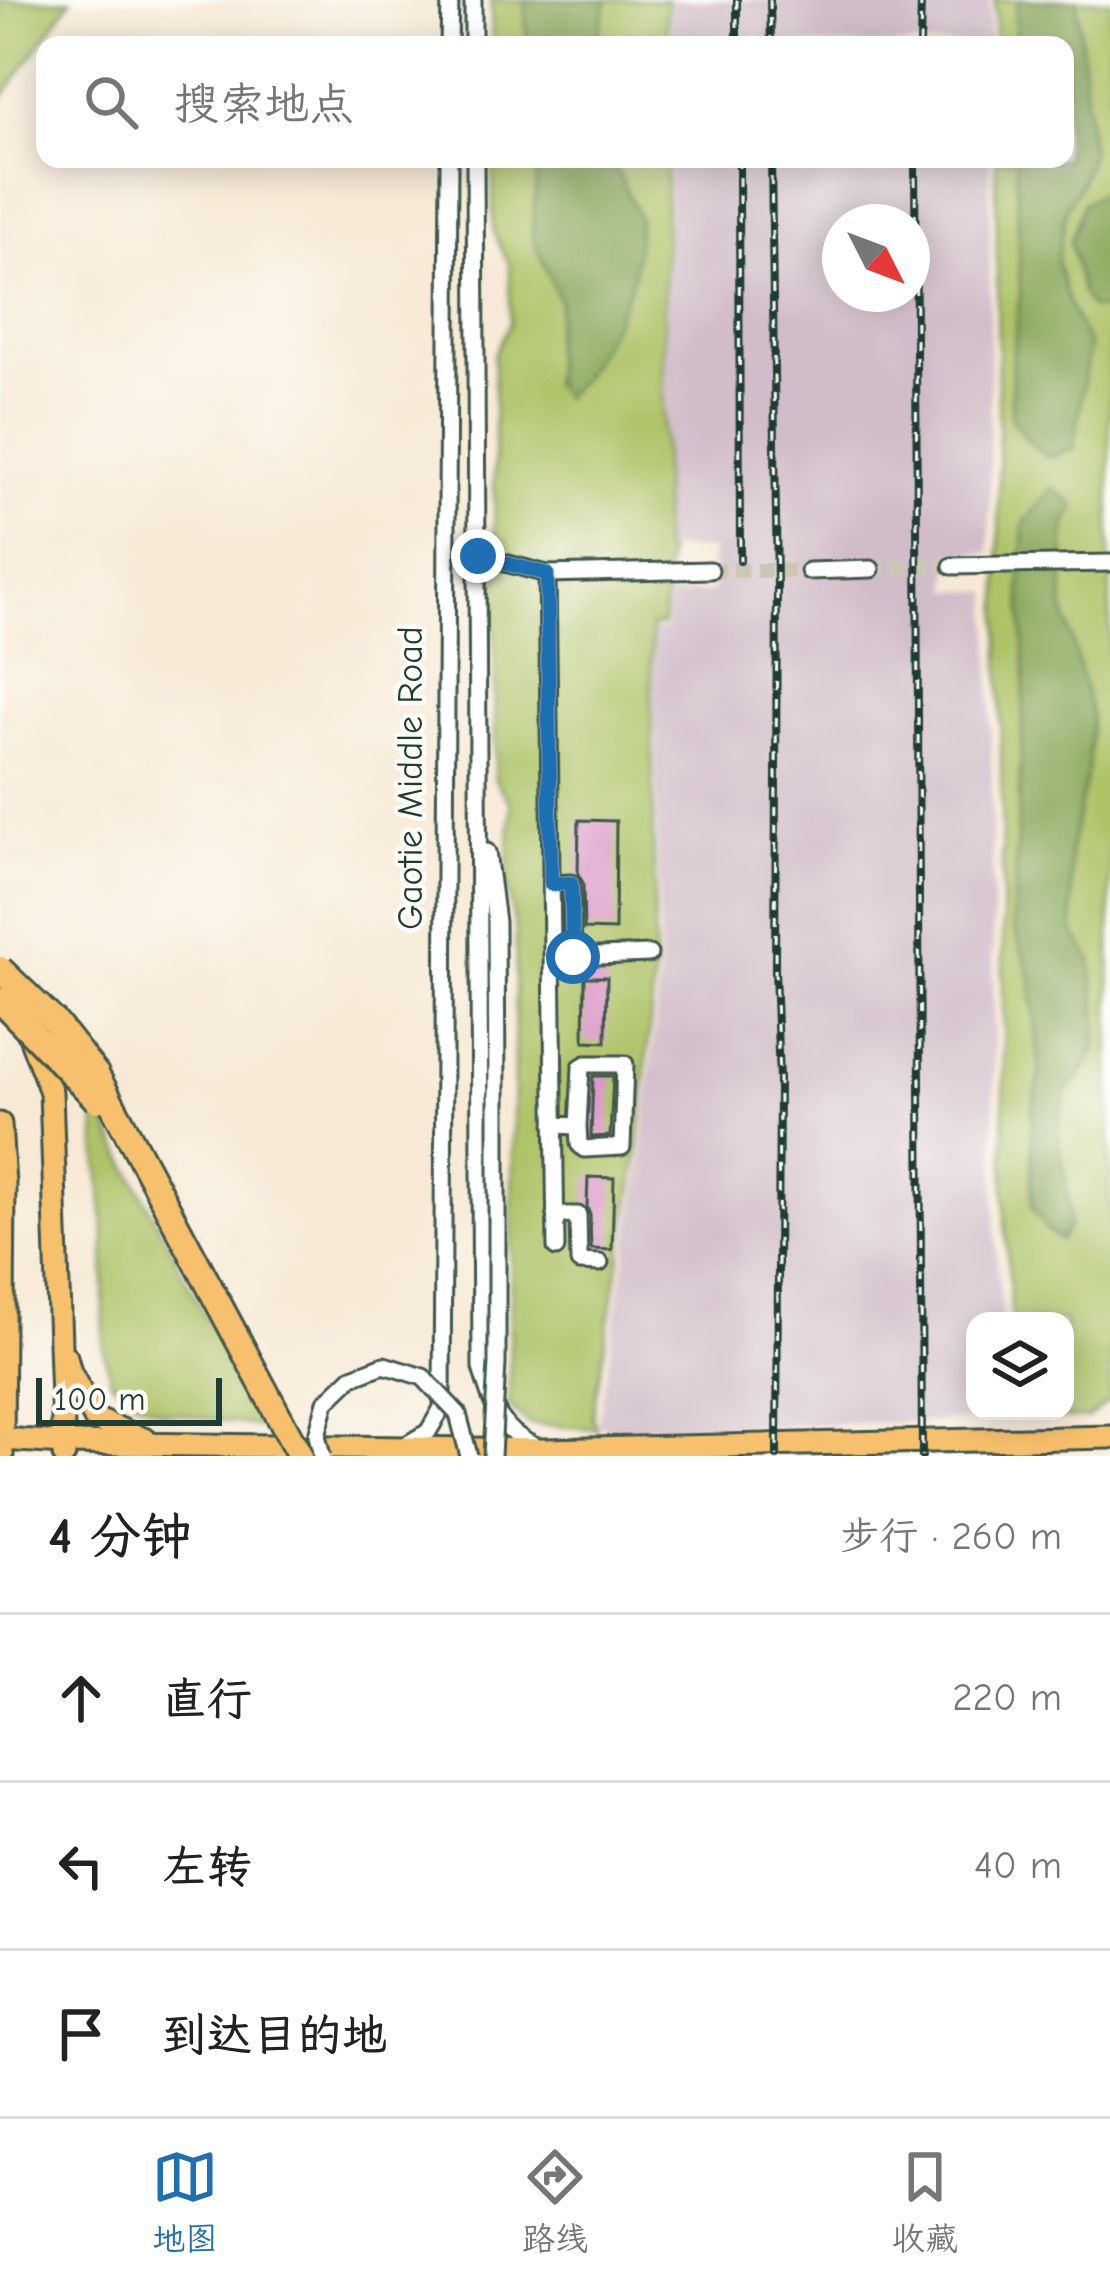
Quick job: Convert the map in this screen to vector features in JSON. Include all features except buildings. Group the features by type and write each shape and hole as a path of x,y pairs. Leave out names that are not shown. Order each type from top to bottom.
{"highway":[{"path":"0,968 55,1022 96,1074 300,1456"},
{"path":"0,1000 95,1097 138,1154"}],"main road":[{"path":"0,968 50,1092 63,1450"},
{"path":"0,1124 2,1448 544,1450 1106,1434"},
{"path":"59,1328 70,1372 95,1419 158,1445"}],"street":[{"path":"449,36 450,0"},
{"path":"473,0 473,36"},
{"name":"Gaotie Middle Road","path":"399,1449 428,1432 442,1408 449,168"},
{"name":"Gaotie Middle Road","path":"475,168 481,1368 494,1411 513,1436 544,1450"},
{"path":"478,556 547,574 710,570"},
{"path":"952,566 1110,563"},
{"path":"809,571 871,569"},
{"path":"547,574 556,1248"},
{"name":"Gaotie Middle Road","path":"479,785 496,922 498,1268 493,1456"},
{"path":"551,884 571,883 573,957 649,954"},
{"path":"625,1064 622,1147 584,1149 578,1126 581,1067 625,1064"},
{"path":"554,1125 578,1126"},
{"path":"555,1215 578,1215 579,1262 600,1263"},
{"path":"322,1456 317,1436 326,1402 352,1377 384,1365 422,1377 458,1414 470,1456"}],"shaded area":[{"path":"670,0 990,0 990,36 670,36"},
{"path":"669,168 990,168 990,553 949,555 950,590 990,592 996,1252 1002,1312 966,1312 966,1420 997,1420 606,1430 598,1423 642,1158 660,968 653,630 666,629 667,595 712,592 712,549 664,549"}],"green space":[{"path":"0,0 71,0 46,36 36,36 36,50 0,101"},
{"path":"491,0 667,0 667,36 492,36"},
{"path":"525,0 607,0 598,36 526,33"},
{"path":"995,0 1110,0 1110,1400 1088,1418 1074,1418 1074,1312 1011,1312 1005,1221 996,168 1074,168 1074,36 995,36"},
{"path":"1019,0 1077,0 1091,153 1066,209 1057,262 1069,306 1089,345 1074,449 1049,457 1029,443 1011,418 1020,294 1016,168 1074,168 1074,36 1015,36"},
{"path":"493,168 666,168 662,550 667,552 663,625 651,626 655,967 638,1157 592,1417 597,1429 528,1424 509,1406 516,932 507,886 511,805 495,780 494,354 510,323 510,266 493,231"},
{"path":"537,168 612,168 639,219 633,278 581,379 563,397 553,386 553,339 560,303 532,235"},
{"path":"1100,194 1109,202 1109,291 1105,308 1091,309 1082,294 1070,241 1083,203"},
{"path":"1053,488 1075,506 1065,527 1063,606 1091,714 1089,763 1070,851 1073,931 1091,959 1098,1022 1089,1063 1067,1091 1057,1127 1069,1226 1060,1240 1046,1229 1032,1206 1032,1111 1040,1074 1031,978 1013,924 1025,669 1024,523"},
{"path":"93,1098 262,1427 161,1411 135,1400 111,1380 103,1347 105,1238"}],"tunnel":[{"path":"871,569 952,566"},
{"path":"710,570 809,571"}],"railway":[{"path":"737,0 737,36"},
{"path":"770,0 771,36"},
{"path":"920,36 921,0"},
{"path":"739,168 740,561"},
{"path":"771,168 777,587 777,1456"},
{"path":"915,168 922,1456"}],"route":[{"path":"478,556 547,574 551,884 571,883 573,957"}]}
